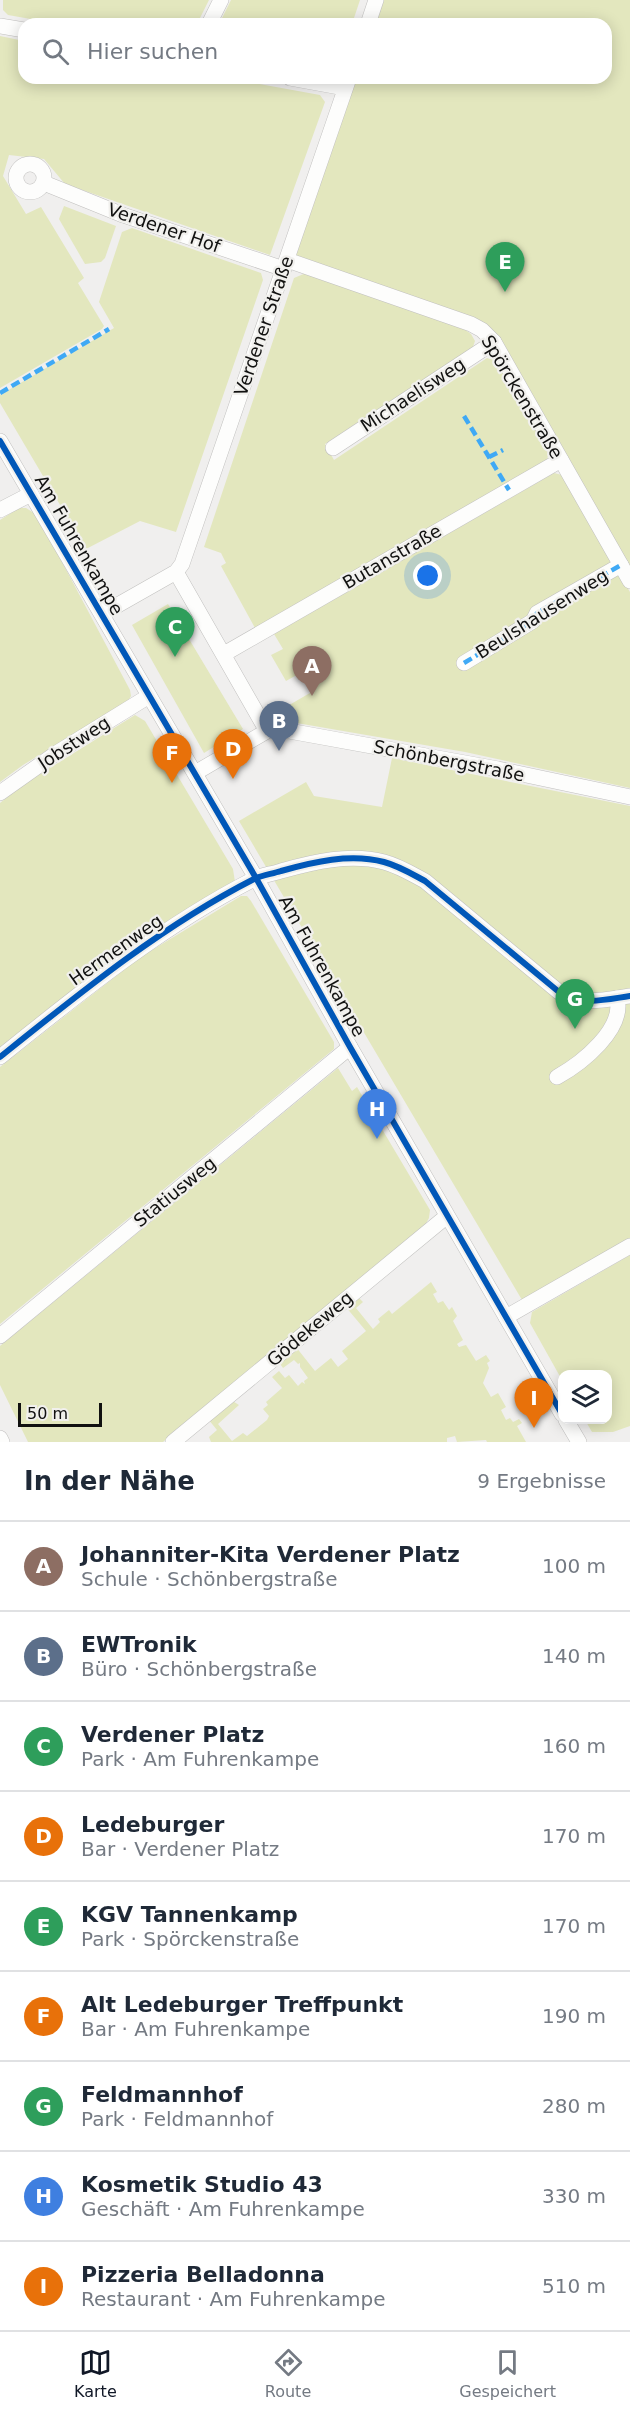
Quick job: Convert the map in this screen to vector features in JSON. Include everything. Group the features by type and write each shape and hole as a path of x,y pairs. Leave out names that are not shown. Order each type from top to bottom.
{"street":[{"path":"212,18 221,0"},
{"path":"370,18 376,0"},
{"path":"0,26 18,29"},
{"name":"Verdener Straße","path":"176,573 182,564 347,84"},
{"name":"Verdener Hof","path":"44,183 123,215 286,265"},
{"name":"Spörckenstraße","path":"286,265 471,324 482,330 494,342 630,581"},
{"name":"Michaelisweg","path":"333,448 494,342"},
{"name":"Am Fuhrenkampe","path":"0,441 256,878 350,1047 558,1407"},
{"name":"Butanstraße","path":"224,654 561,460"},
{"path":"0,510 31,494"},
{"name":"Beulshausenweg","path":"464,663 532,621 537,613 621,565"},
{"path":"102,614 176,573 224,654 267,731 195,773"},
{"name":"Jobstweg","path":"0,794 55,754 149,696"},
{"name":"Schönbergstraße","path":"267,731 278,729 498,769 630,797"},
{"name":"Hermenweg","path":"0,1057 107,972 158,936 256,878 306,864 335,860 359,859 383,862 408,871 425,881 570,999 583,1002 623,997"},
{"path":"557,1077 573,1068 612,1028 618,1018 623,997"},
{"name":"Statiusweg","path":"0,1336 350,1047"},
{"name":"Gödekeweg","path":"173,1442 447,1216"},
{"path":"506,1317 630,1246"},
{"path":"569,1424 579,1442"}],"green space":[{"path":"3,0 209,0 200,18 25,18 8,15 3,10"},
{"path":"231,0 360,0 354,18 222,18"},
{"path":"376,0 630,0 630,581 482,330 287,260 347,84 612,84 612,18 370,18"},
{"path":"0,36 18,40 18,84 259,84 320,95 325,102 270,255 65,184 44,159 9,155 3,176 26,214 41,207 84,278 78,283 104,326 0,388"},
{"path":"64,206 116,226 105,258 101,262 85,264 59,219"},
{"path":"132,228 261,273 263,280 176,532 140,521 86,549 0,403 0,395 114,328 99,302 122,232"},
{"path":"306,273 464,329 475,341 473,347 325,444 334,460 487,358 497,361 549,451 547,460 255,628 221,566 226,563 221,553 204,547 294,278"},
{"path":"554,473 562,475 630,592 630,788 465,752 285,721 279,711 315,690 304,671 286,681 271,655 283,649 274,634"},
{"path":"19,508 26,508 37,515 130,690 131,696 128,701 23,765 0,782 0,520"},
{"path":"168,604 243,729 204,753 132,625"},
{"path":"135,715 145,721 233,869 235,882 0,1050 0,803 24,784"},
{"path":"392,758 630,806 630,1239 522,1300 239,821 306,782 314,796 382,807"},
{"path":"241,896 247,896 251,901 334,1042 334,1049 0,1324 0,1067 139,958"},
{"path":"338,1068 352,1091 357,1087 430,1210 424,1227 163,1442 28,1442 0,1385 0,1346"},
{"path":"630,1255 630,1426 613,1432 592,1432 587,1424 612,1424 612,1370 558,1370 558,1373 530,1323 532,1312"},
{"path":"431,1282 437,1292 433,1294 438,1303 443,1301 449,1310 452,1307 457,1316 453,1321 463,1340 457,1344 459,1347 466,1345 476,1361 486,1355 490,1361 487,1363 489,1368 483,1383 491,1397 498,1393 506,1407 501,1410 506,1420 510,1418 513,1422 519,1419 522,1423 517,1426 526,1442 487,1442 486,1440 457,1442 455,1436 447,1438 447,1442 211,1442 209,1437 217,1430 208,1419 231,1400 239,1405 218,1424 232,1441 243,1433 247,1436 267,1420 269,1416 263,1409 268,1405 266,1402 282,1388 272,1377 279,1371 285,1378 289,1375 298,1386 302,1382 305,1384 304,1381 308,1378 300,1367 300,1363 294,1360 283,1368 278,1361 296,1347 315,1371 331,1358 338,1367 348,1359 342,1351 366,1331 345,1306 357,1296 363,1302 356,1308 373,1329 380,1322 378,1319 389,1310 392,1314"}],"marked path":[{"path":"0,393 109,329"},
{"path":"464,416 509,490"},
{"path":"489,457 503,450"},
{"path":"464,663 533,621 537,613 621,565"}],"cycle path":[{"path":"0,441 256,878 350,1047 558,1407"},
{"path":"0,1057 123,961 220,897 260,876 332,860 371,859 400,868 425,881 559,992 576,999 593,1001 630,996"}],"place":[{"name":"KGV Tannenkamp","path":"505,292"},
{"name":"Verdener Platz","path":"175,657"},
{"name":"Johanniter-Kita Verdener Platz","path":"312,696"},
{"name":"EWTronik","path":"279,751"},
{"name":"Ledeburger","path":"233,779"},
{"name":"Alt Ledeburger Treffpunkt","path":"172,783"},
{"name":"Feldmannhof","path":"575,1029"},
{"name":"Kosmetik Studio 43","path":"377,1139"},
{"name":"Pizzeria Belladonna","path":"534,1428"}]}
